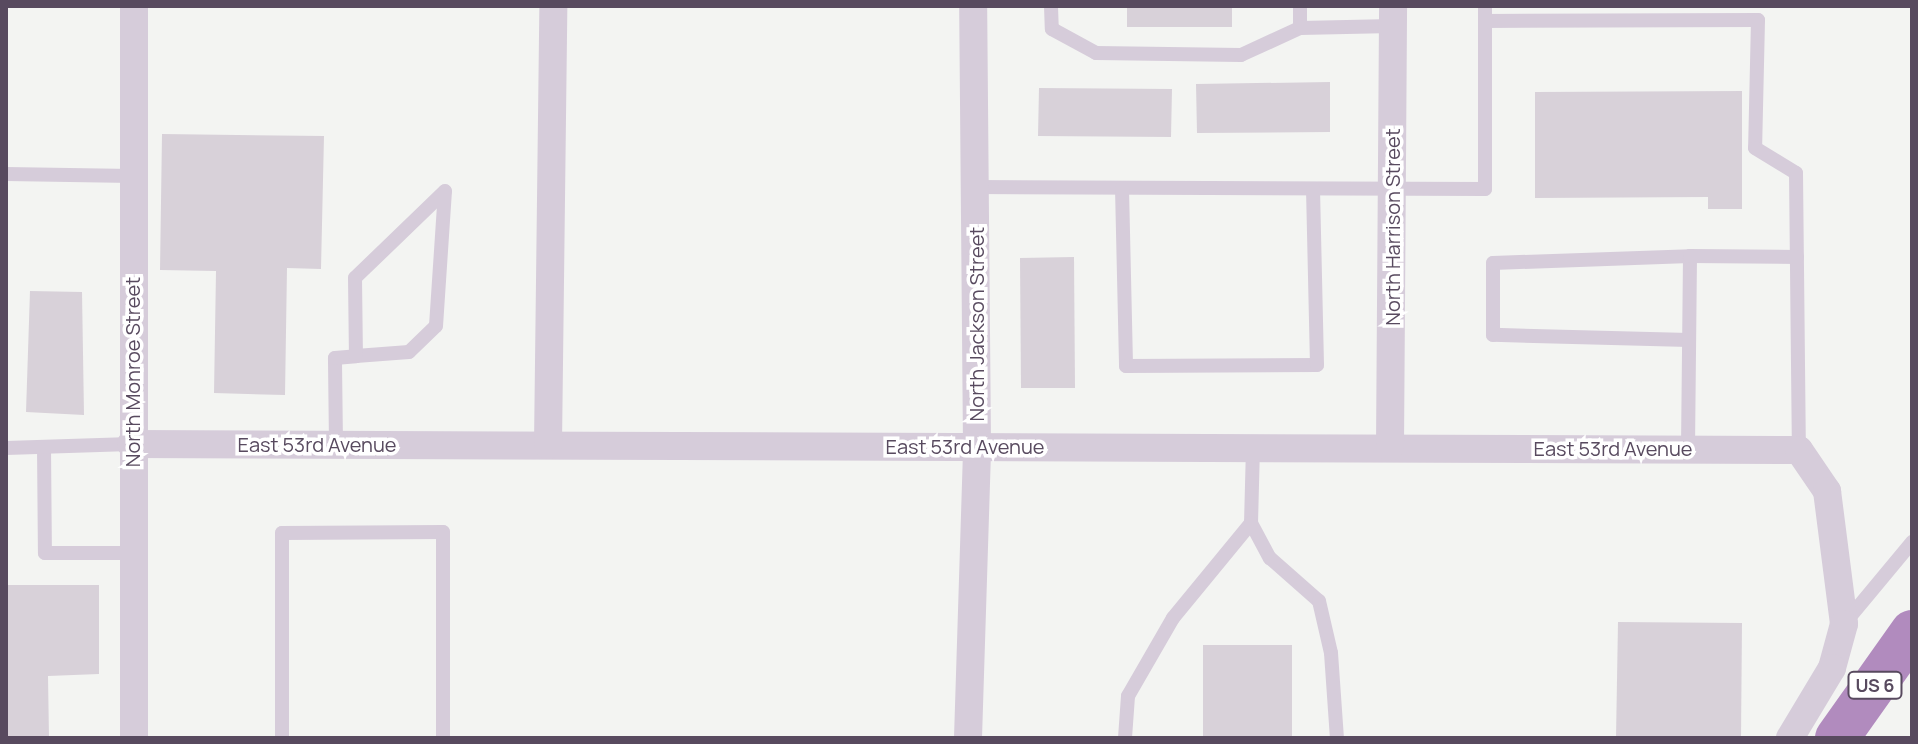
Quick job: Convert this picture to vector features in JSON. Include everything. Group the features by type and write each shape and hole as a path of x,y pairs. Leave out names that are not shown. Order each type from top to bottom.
{"highway":[{"name":"US 6","path":"1837,738 1912,632"}],"street":[{"name":"North Monroe Street","path":"134,6 131,444 134,738"},
{"path":"548,445 553,6"},
{"name":"North Jackson Street","path":"968,738 977,446 973,6"},
{"name":"North Harrison Street","path":"1390,447 1393,16"},
{"name":"East 53rd Avenue","path":"131,444 1799,450"},
{"path":"1790,738 1832,668 1844,624 1827,491 1799,450"}],"lane":[{"path":"1051,6 1052,29 1096,53 1241,55 1300,28 1393,16"},
{"path":"1300,6 1300,28"},
{"path":"975,187 1485,189 1485,14 1718,13 1758,20 1755,148 1796,173 1799,450"},
{"path":"6,174 133,176"},
{"path":"1122,188 1126,366 1317,365 1313,189"},
{"path":"336,444 335,358 409,352 436,326 445,191 355,278 356,356"},
{"path":"1689,340 1493,335 1493,263 1690,256 1797,257"},
{"path":"1688,448 1690,256"},
{"path":"6,448 131,444"},
{"path":"44,447 45,553 132,553"},
{"path":"1253,447 1251,523 1270,558 1319,601 1331,653 1337,738"},
{"path":"1125,738 1128,696 1150,657 1214,562 1251,523"},
{"path":"282,738 282,533 443,532 443,738"},
{"path":"1844,624 1912,542"}],"building":[{"path":"1127,6 1232,6 1232,27 1127,27"},
{"path":"1330,82 1330,132 1197,133 1196,84"},
{"path":"1039,88 1172,89 1171,137 1038,136"},
{"path":"1742,91 1742,209 1708,209 1708,197 1535,198 1535,92"},
{"path":"162,134 324,136 321,269 287,268 285,395 214,393 216,271 160,270"},
{"path":"1074,257 1075,388 1021,388 1020,258"},
{"path":"30,291 82,292 84,415 26,412"},
{"path":"6,585 99,585 99,674 48,676 49,738 6,738"},
{"path":"1618,622 1742,623 1741,738 1616,738"},
{"path":"1203,645 1292,645 1292,738 1203,738"}]}
